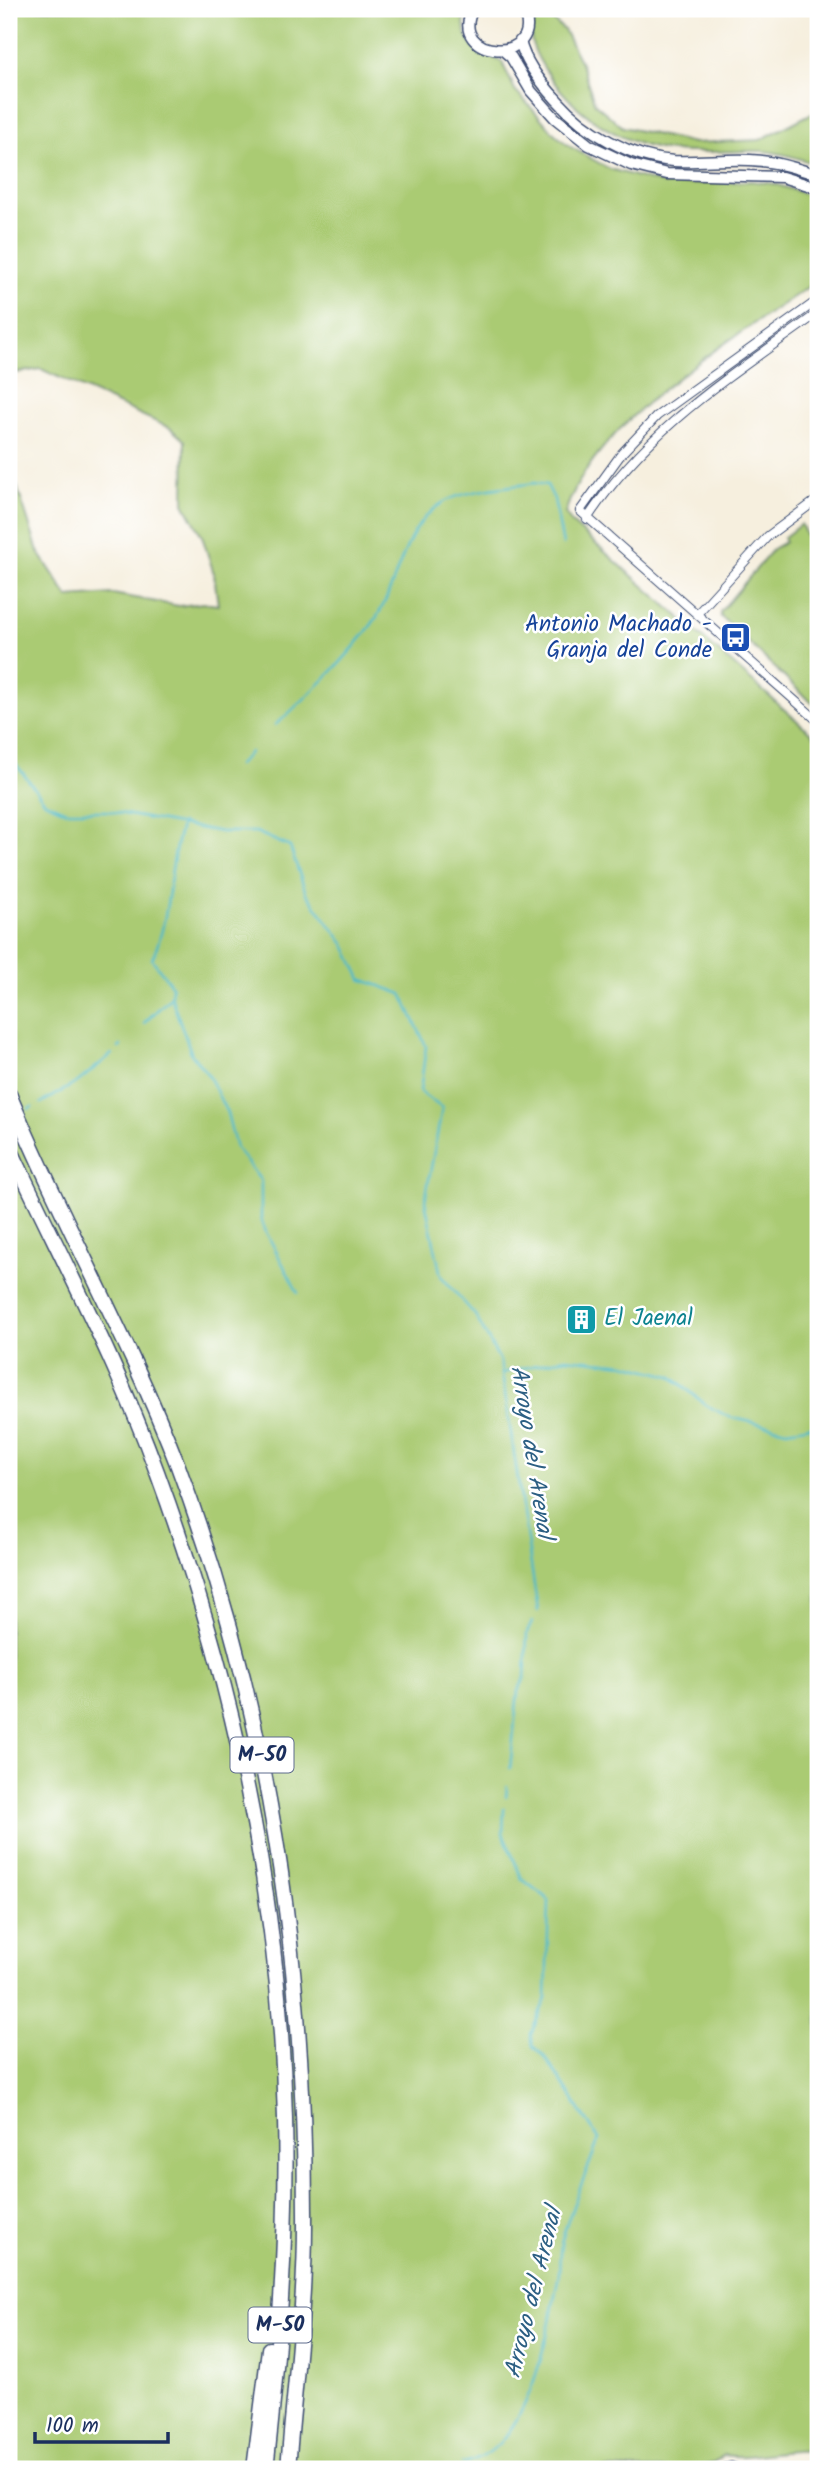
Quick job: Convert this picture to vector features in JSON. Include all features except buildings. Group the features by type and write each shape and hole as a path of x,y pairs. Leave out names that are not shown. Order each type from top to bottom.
{"highway":[{"name":"M-50","path":"9,1094 28,1139 122,1332 177,1465 219,1584 257,1733 273,1810 297,2004 303,2120 305,2230 288,2469"},
{"name":"M-50","path":"9,1146 101,1336 156,1469 199,1592 232,1711 252,1816 281,2024 285,2180 278,2356 266,2469"},
{"path":"254,2469 269,2357 279,2206 285,2180"}],"street":[{"path":"473,9 469,26 473,37 492,51 504,51 520,41 527,21 523,9"},
{"path":"520,41 541,83 565,109 597,134 635,152 671,161 750,160 786,164 818,175"},
{"path":"504,51 512,57 531,91 555,118 589,145 631,165 667,174 782,177 818,188"},
{"path":"818,300 657,416 622,453 580,511 818,721"},
{"path":"587,519 630,461 666,425 818,313"},
{"path":"697,614 768,537 818,499"},
{"path":"582,506 588,511 594,509"},
{"path":"719,2469 732,2466 740,2469"}],"green space":[{"path":"9,9 463,9 465,33 472,46 502,62 515,90 555,134 569,146 610,169 667,185 752,181 775,184 818,198 818,280 711,353 637,412 606,444 581,478 565,513 572,523 818,739 818,2451 723,2455 714,2462 690,2469 9,2469 9,462 38,551 68,597 113,594 179,606 203,603 218,605 214,574 202,536 184,503 185,441 170,428 41,369 9,374"},
{"path":"542,11 564,30 580,61 595,104 623,127 693,143 760,140 818,110 818,165 768,152 664,150 646,146 611,131 567,97 539,60 531,33"},
{"path":"801,524 818,563 818,708 721,617 720,612 774,548 785,542 783,538"}],"waterway":[{"path":"275,725 326,678 372,624 418,526 444,502 488,490 534,483 547,485 554,499 563,545"},
{"path":"238,765 250,752"},
{"name":"Arroyo del Arenal","path":"9,755 45,802 66,811 108,811 221,832 256,832 290,847 306,893 345,945 361,979 402,994 426,1046 420,1092 442,1108 425,1201 441,1276 475,1315 500,1361 538,1611"},
{"path":"144,1023 171,997 172,986 152,959 163,926 182,823"},
{"path":"171,997 192,1055 209,1076 227,1113 236,1148 261,1181 261,1219 298,1293"},
{"path":"41,1103 78,1082 112,1054"},
{"path":"502,1373 566,1358 625,1364 671,1376 706,1405 729,1417 787,1430 818,1425"},
{"name":"Arroyo del Arenal","path":"510,1769 518,1691 525,1678 527,1633 532,1622"},
{"name":"Arroyo del Arenal","path":"506,1797 507,1787"},
{"name":"Arroyo del Arenal","path":"462,2464 485,2455 504,2437 520,2413 532,2385 549,2325 562,2240 599,2139 545,2057 533,2046 531,2034 546,1998 549,1900 522,1879 503,1833 504,1809"}],"place":[{"name":"Antonio Machado - Granja del Conde","path":"735,638"},
{"name":"El Jaenal","path":"581,1319"}]}
